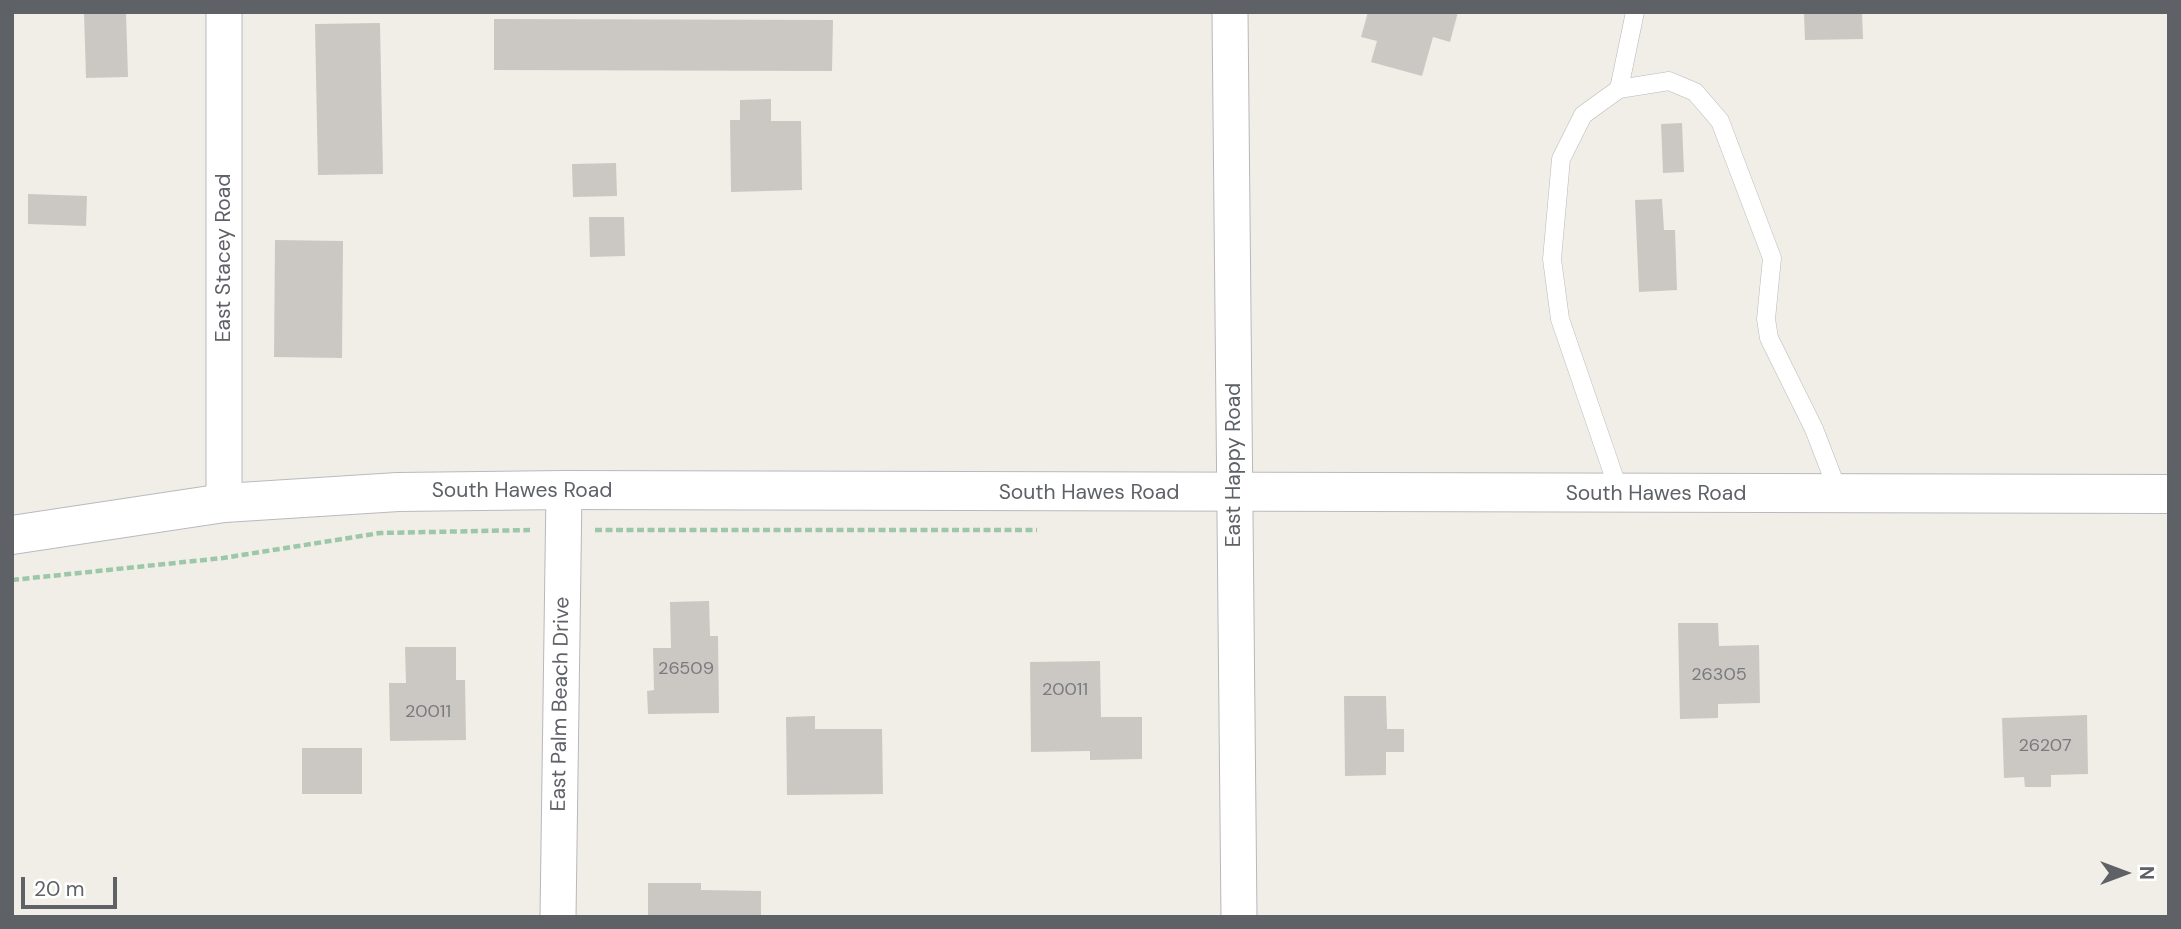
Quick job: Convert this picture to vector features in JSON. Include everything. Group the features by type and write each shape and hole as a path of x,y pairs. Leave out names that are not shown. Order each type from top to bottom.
{"main road":[{"name":"South Hawes Road","path":"12,534 224,503 386,493 565,490 2169,494"}],"street":[{"name":"East Stacey Road","path":"224,12 224,503"},
{"name":"East Happy Road","path":"1230,12 1239,917"},
{"name":"East Palm Beach Drive","path":"558,917 565,490"}],"lane":[{"path":"1619,89 1635,12"},
{"path":"1620,494 1560,318 1552,259 1561,159 1583,115 1619,89 1669,81 1695,92 1720,121 1772,258 1766,319 1769,338 1814,429 1839,494"}],"path":[{"path":"12,580 223,558 380,533 564,530 1039,530"}],"building":[{"path":"84,12 126,12 128,77 86,78"},
{"path":"1368,12 1458,12 1450,42 1433,37 1422,76 1371,62 1377,41 1361,37"},
{"path":"1804,12 1862,12 1863,39 1805,40"},
{"path":"494,19 833,20 832,71 494,70"},
{"path":"380,23 383,174 318,175 315,24"},
{"path":"771,99 771,121 801,121 802,190 731,192 730,120 740,120 740,100"},
{"path":"1682,123 1684,172 1663,173 1661,124"},
{"path":"616,163 617,196 573,197 572,164"},
{"path":"28,194 87,196 86,226 28,224"},
{"path":"1662,199 1664,230 1675,230 1677,290 1639,292 1635,200"},
{"path":"589,217 624,217 625,256 590,257"},
{"path":"275,240 343,241 342,358 274,357"},
{"path":"709,601 710,636 718,636 719,713 648,714 647,691 654,690 653,648 671,648 670,602"},
{"path":"1678,623 1718,623 1719,646 1759,645 1760,703 1718,704 1718,718 1680,719"},
{"path":"405,647 456,647 456,680 465,680 466,740 390,741 389,683 406,683"},
{"path":"1100,661 1101,717 1142,717 1142,759 1090,760 1090,751 1031,752 1030,662"},
{"path":"1344,696 1386,696 1387,729 1404,729 1404,752 1386,752 1386,775 1345,776"},
{"path":"2087,715 2088,774 2051,775 2051,787 2025,787 2024,777 2004,778 2002,718"},
{"path":"815,716 815,729 882,729 883,794 787,795 786,717"},
{"path":"302,748 362,748 362,794 302,794"},
{"path":"648,883 701,883 701,890 761,891 761,917 648,917"}]}
